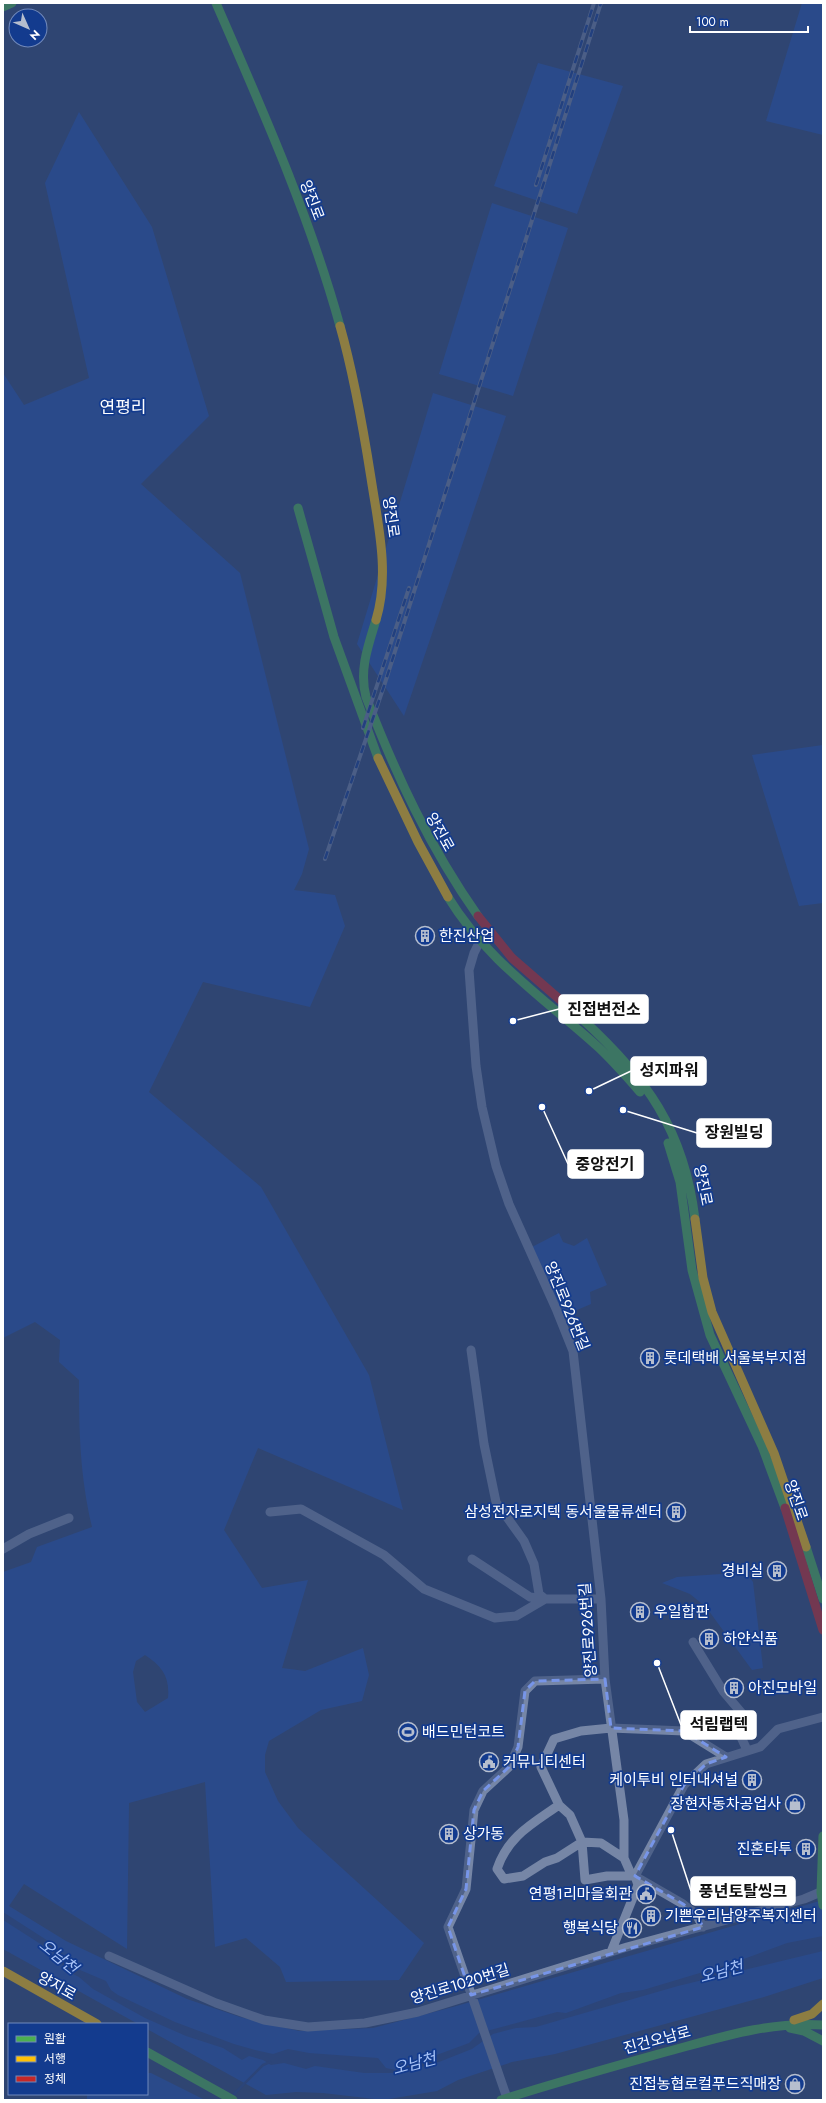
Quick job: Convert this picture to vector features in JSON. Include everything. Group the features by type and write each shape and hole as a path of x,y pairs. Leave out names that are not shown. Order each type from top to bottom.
{"main road":[{"path":"3,8 12,3"},
{"name":"양진로","path":"207,3 249,101 314,268 349,399 371,533 376,576 369,622 361,647 352,687"},
{"name":"양진로","path":"216,3 257,98 322,265 357,396 380,538 383,573 377,619 364,662 363,689 402,789 425,835 451,878 488,930 517,964 565,1003 628,1063 646,1085 675,1138 686,1170 707,1293 722,1337 766,1430 823,1599"},
{"name":"양진로","path":"298,508 318,588 333,636 382,768 402,812 441,888 479,941 496,960 616,1064 642,1094 659,1122 671,1152 680,1182 692,1270 710,1335 762,1446 788,1516 823,1630"},
{"path":"823,1836 823,1904"},
{"name":"양지로","path":"3,1972 95,2023"},
{"path":"779,2025 812,2014 823,2004"},
{"name":"진건오남로","path":"504,2099 625,2063 779,2025 810,2023 823,2025"},
{"path":"779,2025 804,2031 823,2041"},
{"path":"148,2053 233,2100"}],"street":[{"name":"양진로926번길","path":"488,930 479,941 469,970 476,1066 482,1107 496,1166 509,1204 557,1311 573,1351 601,1599 606,1680 611,1728 624,1820 624,1858 631,1874 635,1876"},
{"path":"471,1350 484,1444 496,1502 524,1541 534,1564 539,1594 545,1599"},
{"path":"270,1512 301,1509 384,1555 424,1589 495,1618 516,1616 545,1599"},
{"path":"3,1549 28,1534 69,1518"},
{"path":"472,1558 530,1597 545,1599 601,1599"},
{"path":"693,1642 723,1690 745,1717 741,1737 747,1750"},
{"path":"504,2099 500,2077 448,1927 466,1889 474,1810 483,1791 509,1767 518,1747 524,1691 535,1681 606,1680"},
{"path":"611,1952 638,1885 635,1876 684,1786 706,1764 760,1746 778,1729 823,1717"},
{"path":"703,1927 696,1914 683,1904 635,1876 607,1876 585,1880 582,1842 570,1815 559,1805 541,1767 554,1739 581,1731 611,1728 684,1731 726,1757"},
{"path":"559,1805 516,1835 502,1854 497,1869 504,1879 523,1876 546,1862 557,1858 582,1842"},
{"name":"양진로926번길","path":"582,1842 601,1843 624,1858"},
{"name":"양진로1020번길","path":"109,1956 239,2012 264,2020 308,2027 365,2023 390,2019 472,1997 611,1952 804,1899 822,1891"}],"highlighted area":[{"path":"605,1679 611,1728 684,1731 726,1757 706,1764 684,1785 635,1876 683,1904 696,1914 703,1927 471,1995 448,1927 466,1889 474,1810 483,1791 509,1767 518,1747 525,1691 535,1681"}],"shaded area":[{"path":"802,3 823,3 823,135 766,121"},
{"path":"538,63 623,86 577,214 494,186"},
{"path":"79,112 152,227 209,416 141,484 240,573 309,849 302,874 294,890 335,895 345,926 310,1007 203,982 149,1092 261,1187 369,1375 403,1510 258,1448 224,1530 262,1588 308,1580 282,1668 305,1671 363,1648 369,1675 362,1701 321,1710 269,1741 265,1755 265,1772 278,1801 298,1828 424,1943 399,1980 286,1982 280,1967 246,1938 215,1947 205,1782 129,1803 127,1949 24,1884 9,1906 66,1941 187,1999 240,2017 299,2031 373,2028 453,2007 823,1900 823,1978 764,1997 555,2054 512,2062 458,2080 437,2091 383,2100 323,2093 296,2092 266,2095 148,2030 148,2023 136,2023 3,1949 3,1572 31,1562 37,1547 92,1527 85,1490 81,1454 79,1380 59,1362 60,1340 35,1322 3,1338 3,373 24,405 89,378 45,183","holes":["145,1655 156,1663 166,1678 168,1684 168,1698 145,1712 137,1702 133,1672 136,1661"]},
{"path":"492,203 568,228 513,396 439,374"},
{"path":"433,393 506,416 404,716 357,644"},
{"path":"823,745 823,903 799,906 752,755"},
{"path":"559,1233 563,1242 574,1246 587,1238 607,1285 590,1292 591,1304 563,1316 532,1247"},
{"path":"736,1573 748,1575 753,1582 763,1668 752,1670 706,1607 690,1594 662,1583 677,1577"},
{"name":"배드민턴코트","path":"408,1720 420,1732 407,1744 396,1732"},
{"path":"148,2073 151,2073 205,2100 87,2100 87,2095 148,2095"}],"water":[{"name":"오남천","path":"3,1912 56,1946 73,1967 106,1981 111,1990 118,1995 175,2022 234,2044 273,2054 288,2049 309,2053 378,2058 386,2068 396,2070 469,2043 479,2033 557,2012 566,2013 621,1993 643,1990 733,1963 787,1943 823,1936 823,1951 678,1986 536,2027 516,2028 493,2034 472,2049 439,2062 398,2073 364,2073 315,2066 306,2069 284,2063 271,2065 263,2060 249,2056 242,2060 223,2048 186,2036 145,2018 93,1989 79,1977 67,1971 53,1952 3,1920"}],"waterway":[{"path":"232,2096 263,2065 270,2062"}],"railway":[{"path":"536,185 594,3"},
{"path":"325,859 384,686 601,3"},
{"path":"363,728 409,588"}],"traffic: fast":[{"path":"3,7 12,3"},
{"path":"216,3 284,162 314,243 340,326"},
{"path":"298,508 334,637 378,758"},
{"path":"376,620 365,658 363,677 366,697 389,755 415,810 444,864 478,916"},
{"path":"448,897 463,920 498,960 598,1047 640,1092"},
{"path":"581,1018 625,1062 643,1084 659,1108 682,1158 690,1187 695,1219"},
{"path":"668,1143 680,1182 692,1270 710,1335 762,1446 785,1508"},
{"path":"806,1547 823,1599"},
{"path":"823,1836 821,1892 823,1905"},
{"path":"501,2100 622,2064 741,2032 761,2028 802,2024 823,2025"},
{"path":"790,2028 804,2031 823,2041"},
{"path":"148,2053 233,2100"}],"traffic: slow":[{"path":"340,326 358,401 379,531 382,585 376,620"},
{"path":"378,758 418,842 448,897"},
{"path":"695,1219 703,1278 712,1312 774,1453 806,1547"},
{"path":"3,1971 95,2023"},
{"path":"794,2020 812,2014 823,2004"}],"traffic: jam":[{"path":"478,916 512,958 581,1018"},
{"path":"785,1508 823,1630"}],"place":[{"name":"한진산업","path":"425,936"},
{"name":"진접변전소","path":"513,1021"},
{"name":"성지파워","path":"589,1091"},
{"name":"중앙전기","path":"542,1107"},
{"name":"장원빌딩","path":"623,1110"},
{"name":"롯데택배 서울북부지점","path":"650,1358"},
{"name":"삼성전자로지텍 동서울물류센터","path":"676,1512"},
{"name":"경비실","path":"777,1571"},
{"name":"우일합판","path":"640,1612"},
{"name":"하얀식품","path":"709,1639"},
{"name":"석림랩텍","path":"657,1663"},
{"name":"아진모바일","path":"734,1688"},
{"name":"배드민턴코트","path":"408,1732"},
{"name":"커뮤니티센터","path":"489,1762"},
{"name":"케이투비 인터내셔널","path":"752,1780"},
{"name":"장현자동차공업사","path":"795,1804"},
{"name":"풍년토탈씽크","path":"671,1830"},
{"name":"상가동","path":"449,1834"},
{"name":"진혼타투","path":"806,1849"},
{"name":"연평1리마을회관","path":"646,1894"},
{"name":"기쁜우리남양주복지센터","path":"651,1916"},
{"name":"행복식당","path":"632,1928"},
{"name":"진접농협로컬푸드직매장","path":"795,2084"}],"district":[{"name":"연평리","path":"123,407"}]}
